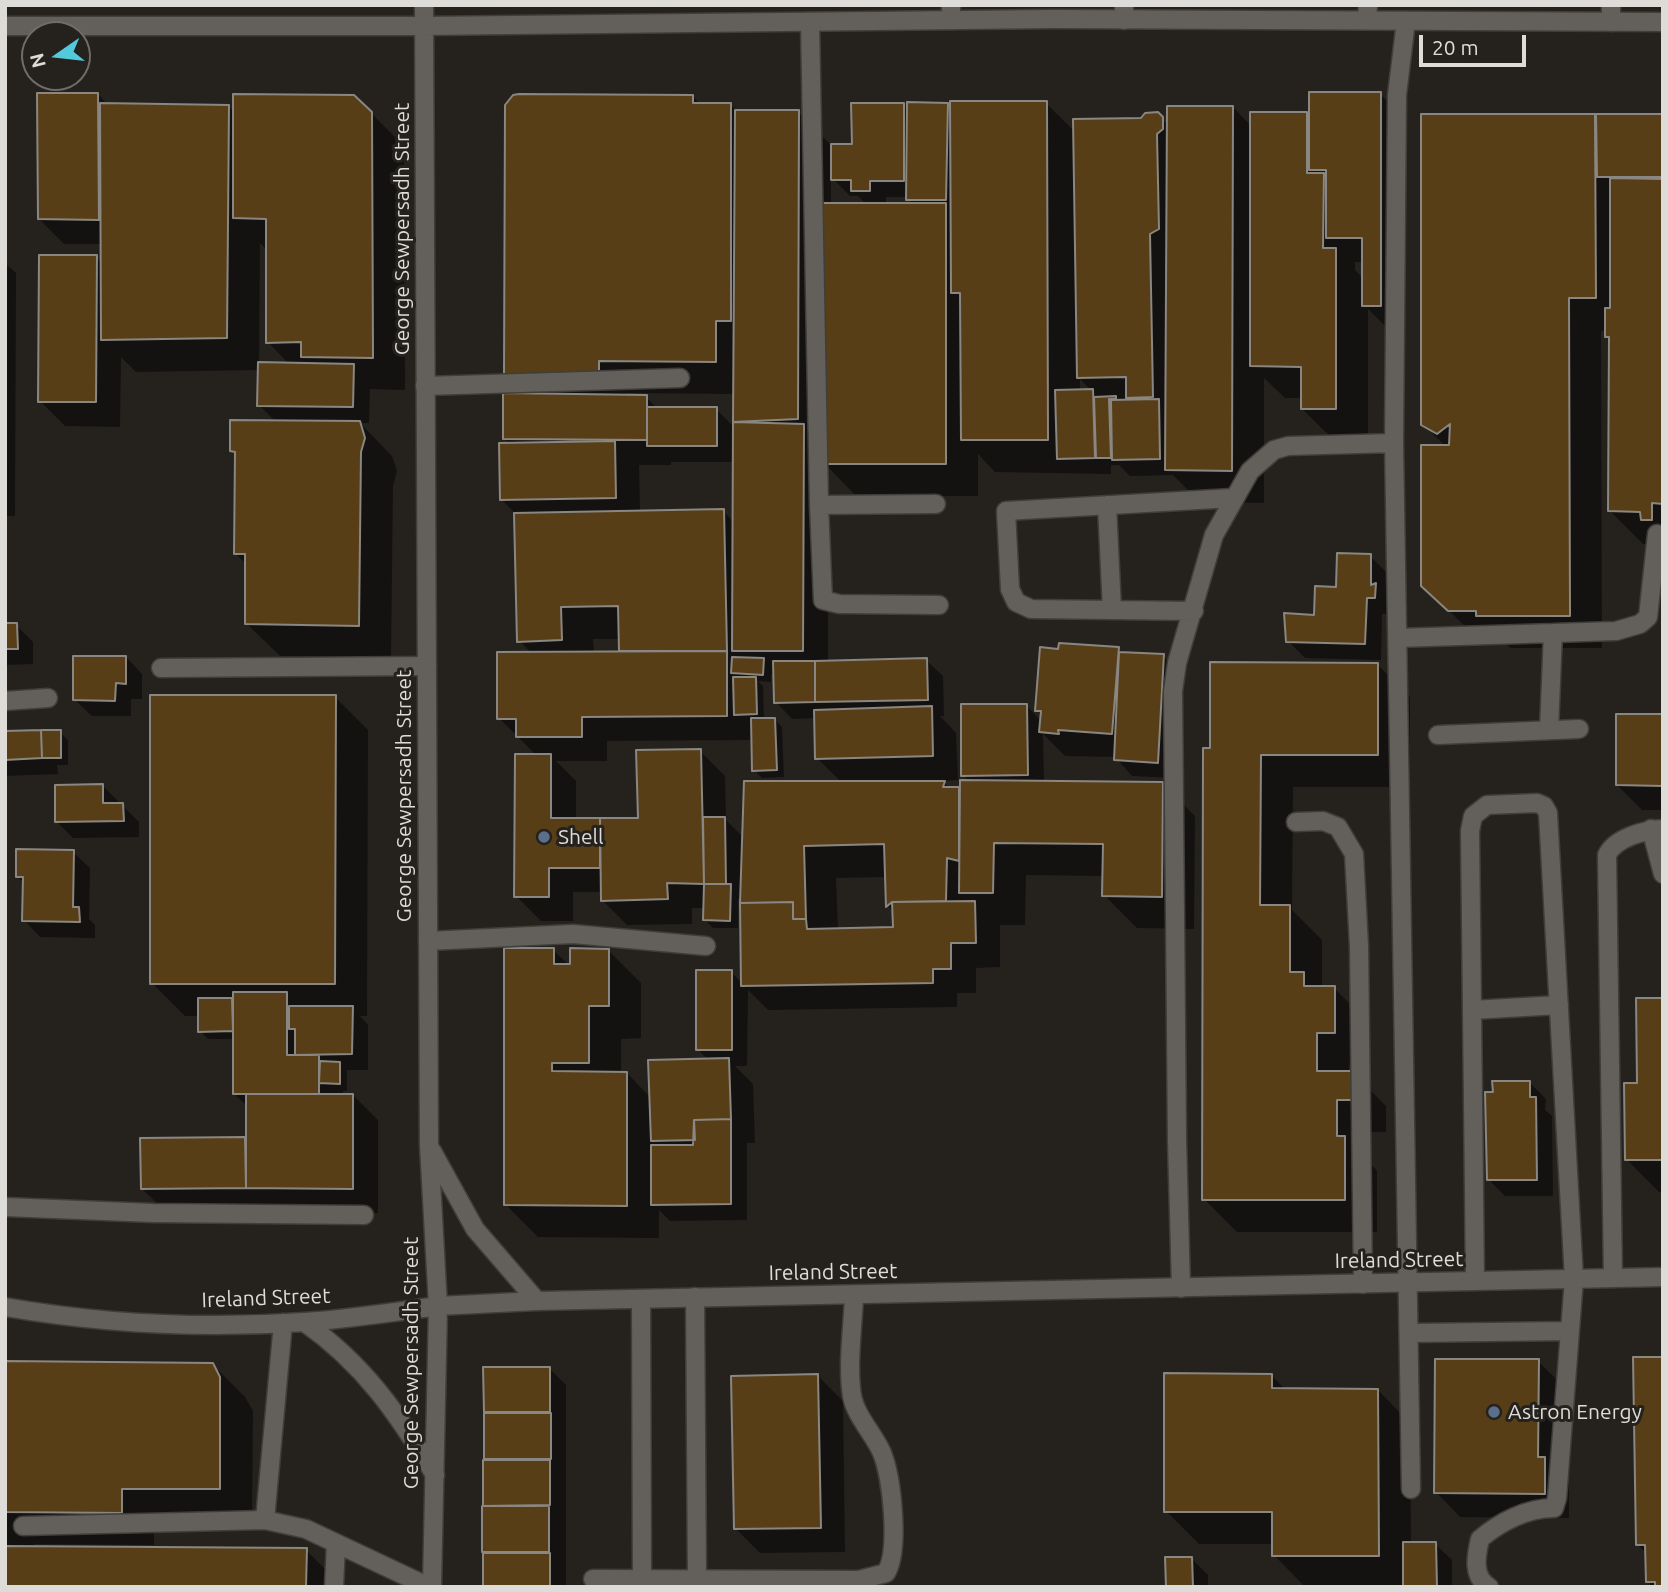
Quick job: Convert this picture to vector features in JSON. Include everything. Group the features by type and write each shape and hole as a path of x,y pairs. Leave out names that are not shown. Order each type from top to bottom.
{"street":[{"name":"George Sewpersadh Street","path":"424,5 429,1145 438,1307 430,1587"},
{"path":"5,26 810,22 951,13 1124,12 1368,13 1406,21 1611,13 1663,22"},
{"path":"1406,21 1396,95 1394,443 1410,1282 1411,1489"},
{"path":"810,22 823,600 839,604 939,605"},
{"path":"425,386 680,378"},
{"path":"1181,1288 1173,691 1177,663 1214,535 1250,471 1274,450 1288,446 1394,443"},
{"path":"1194,611 1031,609 1016,602 1010,589 1006,510 1233,498"},
{"path":"820,505 936,505"},
{"path":"1107,505 1112,610"},
{"path":"1397,638 1616,631 1640,624 1648,617 1657,534"},
{"path":"1549,730 1553,633"},
{"path":"161,668 427,666"},
{"path":"5,701 48,698"},
{"path":"1438,734 1580,729"},
{"path":"1475,1281 1470,831 1473,816 1487,805 1537,803 1544,806 1548,813 1574,1279 1557,1498 1554,1508 1537,1508 1493,1528 1480,1539 1477,1570 1483,1583 1489,1587"},
{"path":"1296,822 1323,821 1338,827 1354,854 1359,946 1363,1283"},
{"path":"1612,1278 1607,855 1617,843 1657,829 1663,874"},
{"path":"428,941 573,934 706,946"},
{"path":"1472,1010 1559,1005"},
{"path":"429,1145 475,1229 537,1301"},
{"path":"5,1207 153,1213 364,1215"},
{"name":"Ireland Street","path":"5,1307 80,1320 212,1324 304,1322 438,1307 537,1301 1663,1277"},
{"path":"593,1579 859,1580 886,1573 892,1563 894,1543 887,1473 883,1455 852,1398 854,1295"},
{"path":"695,1297 697,1578"},
{"path":"641,1299 642,1579"},
{"path":"265,1520 283,1322"},
{"path":"304,1322 355,1364 388,1401 435,1475"},
{"path":"1410,1333 1570,1331"},
{"path":"23,1526 265,1520 306,1530 430,1587"},
{"path":"334,1587 336,1543"}],"building":[{"path":"1309,92 1381,92 1381,306 1362,306 1362,238 1326,238 1326,170 1309,170"},
{"path":"37,93 98,93 99,220 38,219"},
{"path":"233,94 354,95 372,112 373,358 301,357 301,342 266,343 266,219 233,218"},
{"path":"513,95 693,95 693,103 731,103 731,321 716,321 716,362 599,361 599,375 504,374 505,105"},
{"path":"950,101 1047,101 1048,440 961,440 960,293 951,293"},
{"path":"907,102 948,103 946,200 906,200"},
{"path":"100,103 229,105 227,338 101,340"},
{"path":"851,103 904,103 904,181 870,181 870,191 851,191 851,180 831,180 831,144 852,144"},
{"path":"1167,106 1233,106 1232,471 1165,470"},
{"path":"735,110 799,110 798,419 733,422"},
{"path":"1158,112 1163,117 1163,129 1157,134 1159,229 1150,234 1153,397 1126,398 1126,377 1077,378 1073,119 1141,118 1145,113"},
{"path":"1250,112 1307,112 1307,173 1324,173 1323,248 1336,248 1336,409 1301,409 1301,367 1250,366"},
{"path":"1421,114 1595,114 1596,298 1569,298 1570,616 1476,616 1476,611 1448,611 1421,586 1421,445 1449,445 1450,424 1437,434 1421,425"},
{"path":"1596,114 1663,114 1663,177 1597,177"},
{"path":"1610,178 1663,179 1663,504 1652,503 1652,520 1641,520 1640,512 1608,511 1609,337 1605,337 1605,308 1610,308"},
{"path":"822,203 946,203 946,464 822,464"},
{"path":"39,255 97,255 96,402 38,402"},
{"path":"258,362 354,364 353,407 257,406"},
{"path":"1093,389 1095,458 1057,459 1055,390"},
{"path":"503,393 647,395 647,440 503,439"},
{"path":"1116,396 1116,399 1109,399 1111,458 1096,458 1094,397"},
{"path":"1159,399 1160,459 1112,460 1111,400"},
{"path":"647,407 717,407 717,446 647,446"},
{"path":"230,420 360,421 365,438 361,452 359,626 245,624 245,554 234,554 235,452 230,451"},
{"path":"733,422 804,424 803,651 732,651"},
{"path":"615,441 616,498 500,500 499,443"},
{"path":"724,509 727,651 619,651 618,606 561,607 562,640 517,642 514,513"},
{"path":"1337,553 1371,554 1371,585 1376,583 1375,598 1367,598 1365,644 1286,642 1284,613 1314,615 1315,586 1336,587"},
{"path":"5,623 17,623 18,649 5,649"},
{"path":"1059,643 1119,647 1112,734 1058,730 1059,734 1039,732 1041,711 1035,711 1040,647 1058,649"},
{"path":"727,651 727,716 582,717 582,737 516,737 516,719 497,719 497,652"},
{"path":"1119,652 1164,654 1158,763 1114,760"},
{"path":"73,656 126,656 126,684 116,683 115,701 73,700"},
{"path":"732,657 764,658 763,675 731,673"},
{"path":"927,658 928,700 815,702 815,661"},
{"path":"773,661 815,661 815,702 774,703"},
{"path":"1210,662 1378,663 1378,755 1261,755 1260,905 1290,905 1290,972 1304,972 1304,986 1335,986 1335,1033 1317,1033 1317,1071 1354,1071 1354,1100 1337,1100 1337,1136 1345,1136 1345,1200 1202,1200 1203,748 1210,748"},
{"path":"733,677 756,677 757,714 734,715"},
{"path":"150,695 336,695 335,984 150,984"},
{"path":"961,704 1027,704 1028,775 961,776"},
{"path":"932,706 933,756 815,759 814,710"},
{"path":"1616,714 1663,714 1663,786 1616,785"},
{"path":"751,718 775,718 777,770 752,771"},
{"path":"41,730 42,758 5,760 5,731"},
{"path":"41,730 61,730 61,758 42,758"},
{"path":"701,749 704,884 667,883 668,899 601,901 600,818 638,818 636,750"},
{"path":"515,754 551,754 551,818 600,818 600,868 549,868 549,897 514,897"},
{"path":"960,780 1163,782 1162,897 1102,896 1103,844 994,843 993,893 959,893"},
{"path":"744,781 945,781 943,787 959,787 959,861 947,858 946,901 892,902 886,907 884,844 804,846 806,919 793,919 793,902 740,903"},
{"path":"103,784 103,803 123,803 124,821 55,822 55,785"},
{"path":"703,817 725,817 726,884 704,884"},
{"path":"16,849 74,850 73,907 79,907 80,922 22,921 23,877 16,877"},
{"path":"704,884 731,884 730,921 703,920"},
{"path":"975,901 976,943 951,943 951,969 933,969 933,983 741,986 740,903 793,902 793,919 806,919 807,929 893,927 892,902"},
{"path":"504,948 554,948 554,964 570,964 570,948 609,949 609,1006 589,1006 589,1063 552,1063 552,1071 627,1072 627,1206 504,1205"},
{"path":"696,970 732,970 732,1050 696,1050"},
{"path":"233,992 287,992 287,1055 319,1055 319,1094 233,1094"},
{"path":"198,998 232,998 233,1031 198,1032"},
{"path":"1636,998 1663,998 1663,1160 1625,1160 1624,1083 1637,1083"},
{"path":"289,1006 353,1006 352,1054 295,1055 295,1029 289,1029"},
{"path":"729,1058 731,1119 694,1120 695,1140 651,1141 648,1060"},
{"path":"320,1061 340,1062 340,1084 319,1083"},
{"path":"1492,1081 1530,1081 1530,1097 1536,1097 1537,1180 1487,1180 1485,1092 1493,1092"},
{"path":"246,1094 353,1094 353,1189 246,1188"},
{"path":"731,1119 731,1204 651,1205 651,1145 693,1145 694,1120"},
{"path":"245,1137 246,1188 141,1189 140,1138"},
{"path":"1633,1357 1663,1357 1663,1587 1655,1587 1655,1582 1646,1582 1645,1545 1636,1545"},
{"path":"1435,1359 1539,1359 1538,1457 1545,1457 1545,1494 1434,1493"},
{"path":"5,1361 213,1363 220,1377 220,1489 122,1489 122,1513 5,1512"},
{"path":"483,1367 550,1367 550,1412 484,1412"},
{"path":"1164,1373 1272,1374 1272,1388 1378,1389 1379,1556 1272,1556 1272,1512 1164,1512"},
{"path":"818,1374 821,1528 734,1529 731,1376"},
{"path":"484,1413 551,1413 551,1459 484,1459"},
{"path":"483,1460 550,1460 550,1505 483,1506"},
{"path":"482,1506 549,1506 549,1552 482,1552"},
{"path":"1403,1542 1436,1542 1437,1587 1403,1587"},
{"path":"5,1546 307,1548 306,1587 5,1587"},
{"path":"483,1553 550,1553 550,1587 483,1587"},
{"path":"1165,1557 1192,1557 1193,1587 1166,1587"}],"place":[{"name":"Shell","path":"544,837"},
{"name":"Astron Energy","path":"1494,1412"}]}
